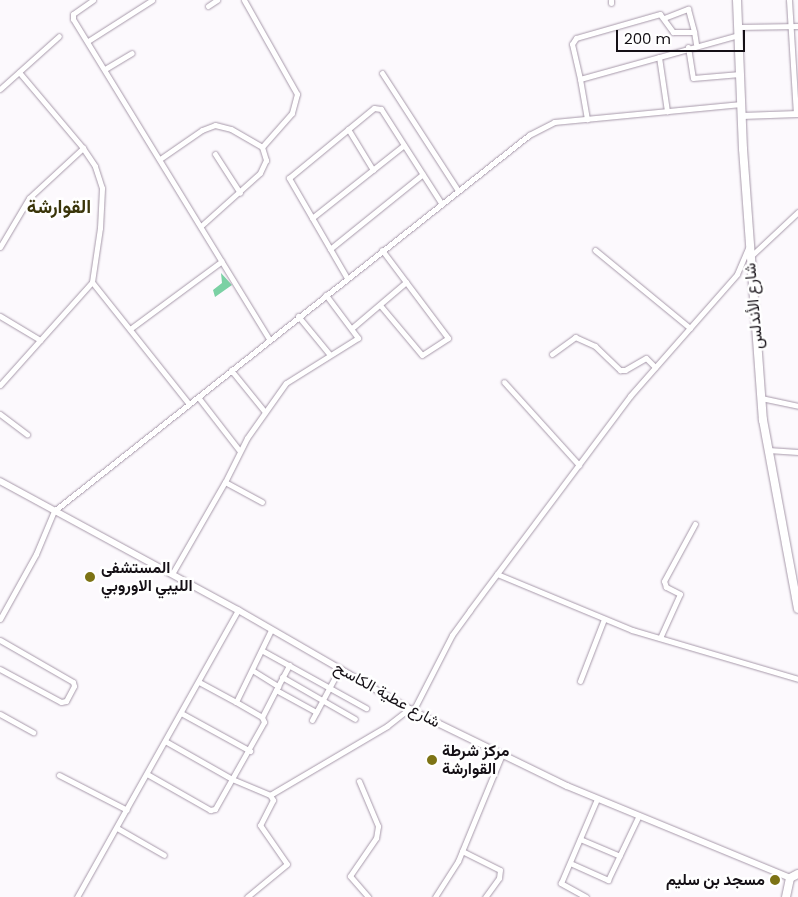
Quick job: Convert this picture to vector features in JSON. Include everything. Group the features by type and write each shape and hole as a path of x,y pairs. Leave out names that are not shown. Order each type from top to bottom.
{"main road":[{"name":"شارع الأندلس","path":"738,0 741,104 749,247 761,398 768,450 795,576 798,609"},
{"path":"786,897 790,878 798,874"}],"street":[{"path":"93,0 72,16 269,339"},
{"path":"88,41 152,0"},
{"path":"208,6 217,0"},
{"path":"201,226 240,193 265,167 262,147 292,113 296,94 244,0"},
{"path":"742,116 797,114 789,0"},
{"path":"664,18 688,9 696,44"},
{"path":"586,119 573,40 660,14 673,32 694,32"},
{"path":"580,79 688,48 739,31 798,26"},
{"path":"0,89 59,36"},
{"path":"688,48 693,78 740,74"},
{"path":"105,70 132,53"},
{"path":"658,57 667,111"},
{"path":"0,385 92,282 102,188 95,166 83,148 19,72"},
{"path":"382,73 457,189"},
{"path":"0,619 36,554 54,511 457,189 542,127 586,119 741,104"},
{"path":"347,278 290,176 348,129 378,107 441,202"},
{"path":"160,159 202,130 215,125 231,129 262,147"},
{"path":"348,129 373,170"},
{"path":"312,218 404,145"},
{"path":"0,247 29,198 83,148"},
{"path":"215,154 240,193"},
{"path":"330,249 423,174"},
{"path":"750,257 798,212"},
{"path":"270,795 412,710 452,635 579,464 655,367 737,274 749,247"},
{"path":"380,305 420,354 425,355 446,340 448,335 382,250"},
{"path":"595,250 690,328"},
{"path":"130,330 222,261"},
{"path":"92,282 189,404"},
{"path":"352,328 406,282"},
{"path":"172,574 225,482 239,450 286,384 357,340 352,328 326,294"},
{"path":"0,316 40,340"},
{"path":"298,316 330,356"},
{"path":"552,354 575,337 595,346 620,370 625,370 646,358 655,367"},
{"path":"231,370 265,412"},
{"path":"504,382 579,464"},
{"path":"198,397 239,450"},
{"path":"761,398 798,406"},
{"path":"0,414 27,434"},
{"path":"768,450 798,452"},
{"name":"شارع عطية الكاسح","path":"0,481 238,610 412,710 597,799 790,878"},
{"path":"225,482 262,502"},
{"path":"660,638 680,594 666,587 664,581 695,524"},
{"path":"497,574 604,619 660,638 798,679"},
{"path":"77,897 238,610"},
{"path":"580,681 604,619"},
{"path":"236,702 263,651 271,630"},
{"path":"0,640 73,682 74,686 66,701 61,702 0,669"},
{"path":"263,651 331,686 366,708"},
{"path":"262,717 289,665"},
{"path":"312,720 340,668"},
{"path":"252,670 316,712"},
{"path":"282,677 355,718"},
{"path":"147,774 210,810 215,808 250,751 264,722 262,717 199,682"},
{"path":"181,713 250,751"},
{"path":"0,714 33,732"},
{"path":"165,741 232,779 270,795"},
{"path":"435,897 462,851 502,754"},
{"path":"60,775 127,810"},
{"path":"359,781 378,826 376,838 350,876 368,897"},
{"path":"247,897 287,864 260,825 273,805 270,795"},
{"path":"586,897 562,886 597,799"},
{"path":"570,863 608,880 638,817"},
{"path":"117,828 164,855"},
{"path":"580,839 620,856"},
{"path":"462,851 500,870 499,878 485,897"}],"green space":[{"path":"221,273 232,285 215,297 213,290 222,283"}],"place":[{"name":"المستشفی الليبي الاوروبي","path":"90,577"},
{"name":"مركز شرطة القوارشة","path":"432,760"},
{"name":"مسجد بن سليم","path":"775,880"}],"district":[{"name":"القوارشة","path":"59,207"}]}
